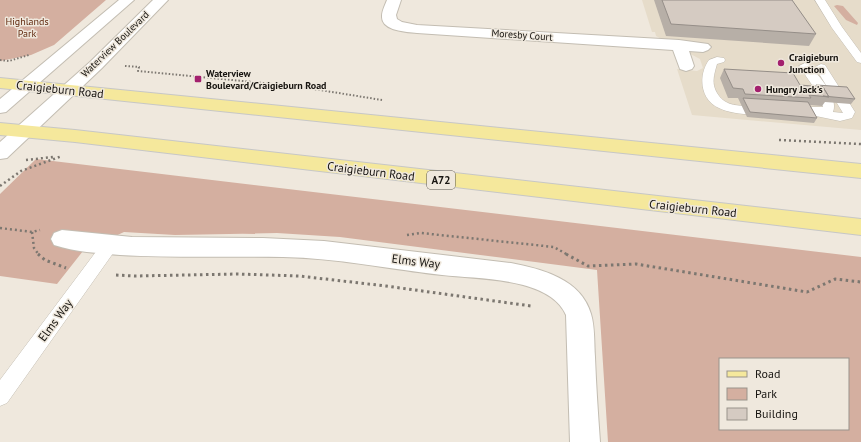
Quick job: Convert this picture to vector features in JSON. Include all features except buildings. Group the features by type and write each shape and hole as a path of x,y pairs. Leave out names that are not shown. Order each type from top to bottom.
{"main road":[{"name":"Craigieburn Road","path":"0,83 861,171"},
{"name":"Craigieburn Road","path":"0,129 861,227"}],"street":[{"name":"Waterview Boulevard","path":"0,108 127,0"},
{"name":"Waterview Boulevard","path":"0,153 22,131 96,65 161,0"},
{"name":"Moresby Court","path":"394,0 389,15 390,21 398,26 404,27 703,47"},
{"path":"679,45 686,66"},
{"name":"Elms Way","path":"62,239 110,245 177,248 287,248 344,252 495,271 531,277 548,283 560,290 574,304 579,315 585,442"}],"lane":[{"path":"820,0 837,28 861,60"},
{"path":"720,60 714,60 711,63 707,84 712,95 719,104 729,108 777,111 828,111 829,104 805,66"},
{"path":"811,112 840,117 848,115 849,112 821,67"},
{"name":"Elms Way","path":"0,396 110,245"}],"path":[{"path":"0,60 10,61 22,58 53,62"},
{"path":"96,65 139,67 138,71 295,86 390,101"},
{"path":"775,140 861,144"},
{"path":"0,186 15,173 25,168 62,156 33,160 20,160"},
{"path":"0,228 32,232 32,245 39,257 52,264 73,270 90,272 135,276 258,274 298,276 394,286 531,306 531,277"}],"shaded area":[{"name":"Craigieburn Junction","path":"642,0 861,0 861,130 692,115 677,69 697,71 703,68 700,59 656,36 655,32 652,32"}],"green space":[{"name":"Highlands Park","path":"0,0 106,0 54,45 31,55 0,61"},
{"path":"834,6 843,6 858,23 857,25 846,20"},
{"path":"36,159 861,257 861,442 608,442 597,270 340,237 277,233 175,235 124,232 83,251 57,284 0,276 0,194"}],"place":[{"name":"Craigieburn Junction","path":"781,63"},
{"name":"Waterview Boulevard/Craigieburn Road","path":"198,79"},
{"name":"Hungry Jack's","path":"758,89"}]}
